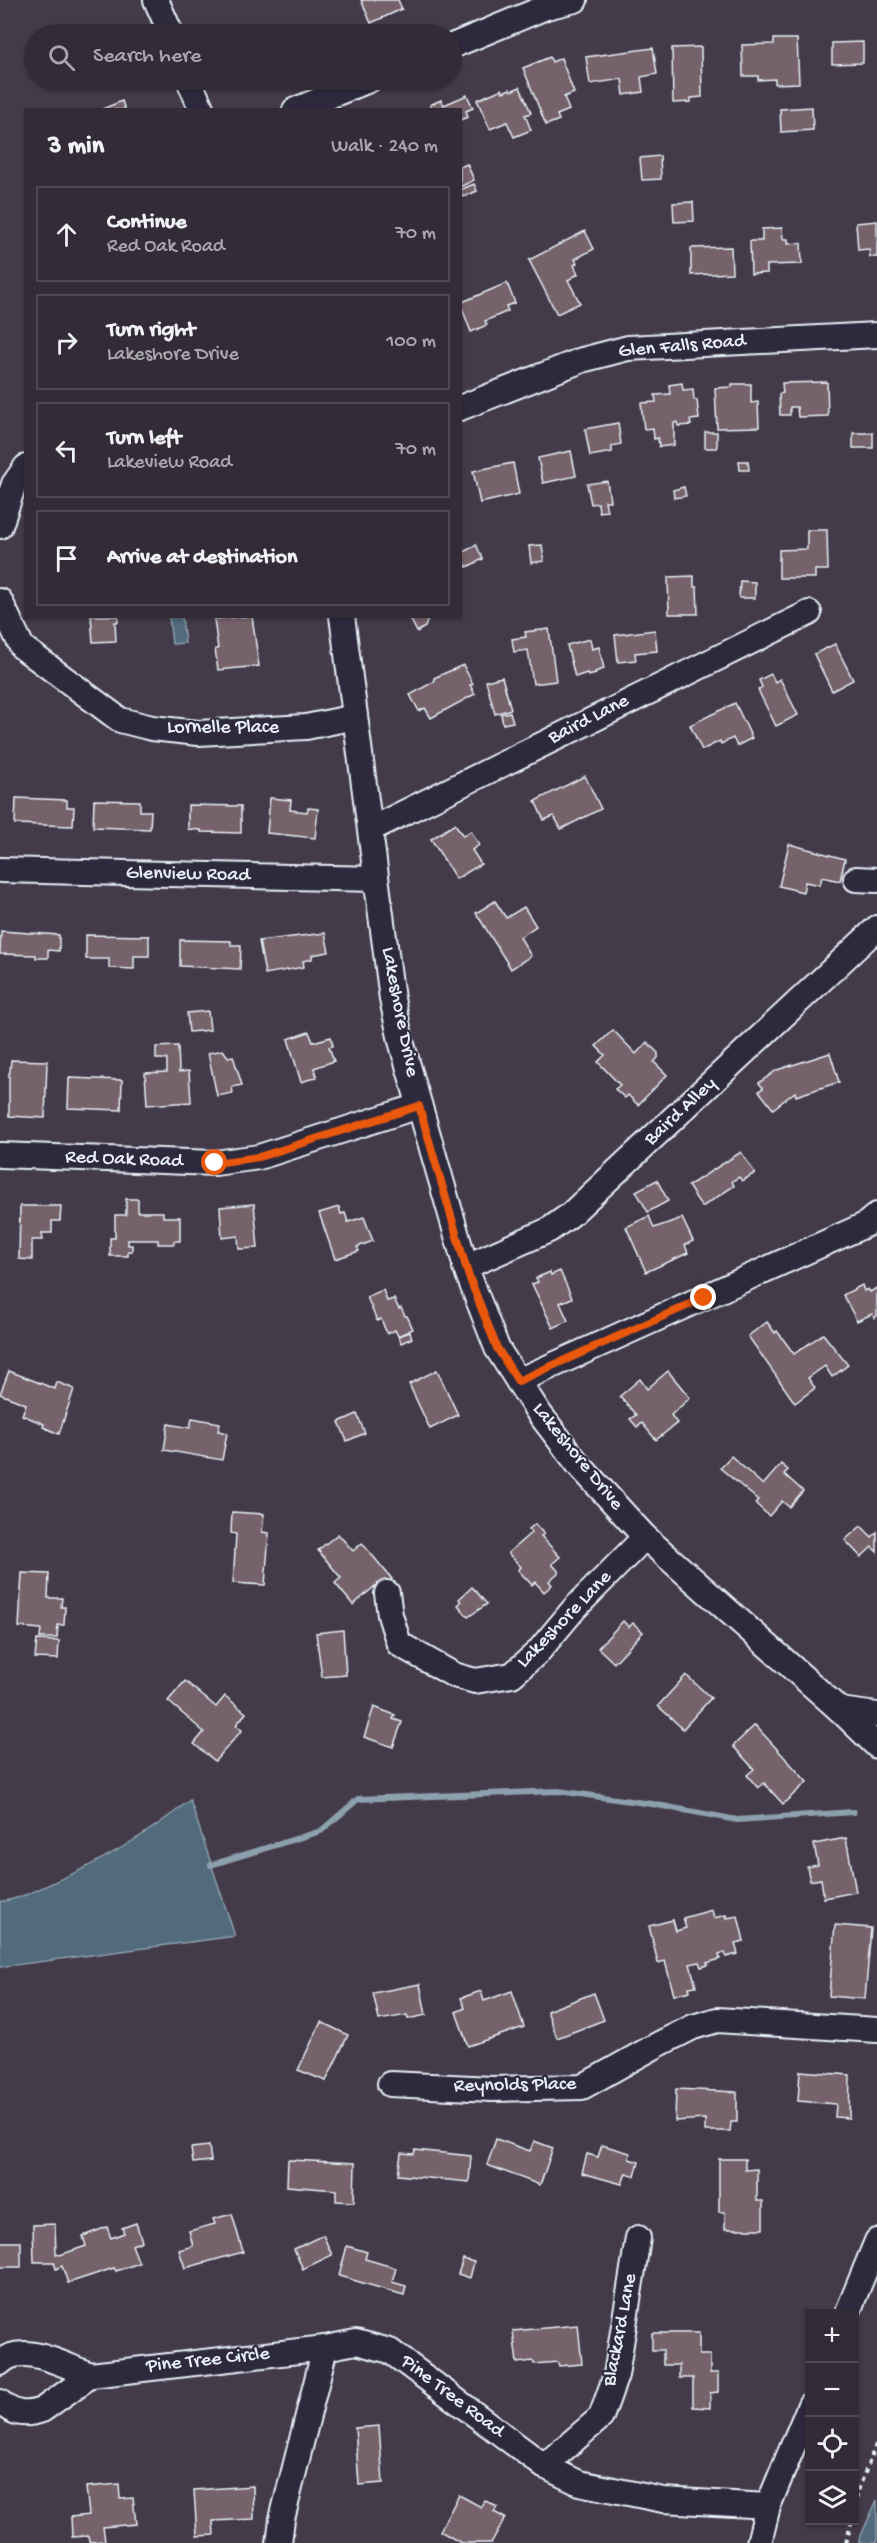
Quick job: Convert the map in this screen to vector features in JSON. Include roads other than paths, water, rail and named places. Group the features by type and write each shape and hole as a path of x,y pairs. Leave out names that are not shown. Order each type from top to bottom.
{"street":[{"path":"156,0 167,24"},
{"path":"462,42 546,8 575,0"},
{"path":"193,90 201,108"},
{"path":"300,108 344,90"},
{"name":"Glen Falls Road","path":"462,407 582,360 628,348 877,335"},
{"path":"0,526 14,484 24,470"},
{"name":"Lornelle Place","path":"0,601 22,646 120,720 152,728 198,733 306,727 355,717"},
{"name":"Baird Lane","path":"371,829 809,612"},
{"name":"Lakeshore Drive","path":"342,618 392,999 419,1106 465,1266 497,1348 539,1413 578,1464 645,1538 840,1710 877,1746"},
{"name":"Glenview Road","path":"0,870 376,879"},
{"name":"Baird Alley","path":"465,1266 549,1230 570,1215 877,928"},
{"name":"Red Oak Road","path":"0,1155 215,1163 259,1157 419,1106"},
{"path":"0,1155 0,1164"},
{"path":"518,1381 865,1225 877,1215"},
{"name":"Lakeshore Lane","path":"387,1593 390,1615 399,1644 454,1675 475,1681 512,1675 538,1652 574,1609 645,1538"},
{"path":"840,1710 877,1715"},
{"name":"Reynolds Place","path":"390,2084 492,2090 582,2087 666,2040 693,2027 717,2020 877,2030"},
{"name":"Blackard Lane","path":"544,2466 601,2417 616,2375 638,2238"},
{"path":"849,2309 877,2241"},
{"name":"Pine Tree Road","path":"325,2348 356,2342 390,2351 544,2466 579,2483 663,2500 768,2506"},
{"path":"279,2543 282,2519 325,2348"},
{"name":"Pine Tree Circle","path":"91,2375 325,2348"},
{"path":"0,2363 18,2353 30,2353 91,2375"},
{"path":"0,2402 10,2411 21,2415 33,2414 91,2375"},
{"path":"759,2543 768,2506 805,2417"}],"water":[{"path":"169,618 182,618 185,643 172,644"},
{"path":"190,1800 235,1936 0,1967 0,1902 33,1892 106,1856 141,1836"},
{"path":"877,2500 877,2543 859,2543 859,2540"}],"waterway":[{"path":"211,1865 321,1831 358,1799 558,1791 652,1804 737,1820 853,1812"}]}
